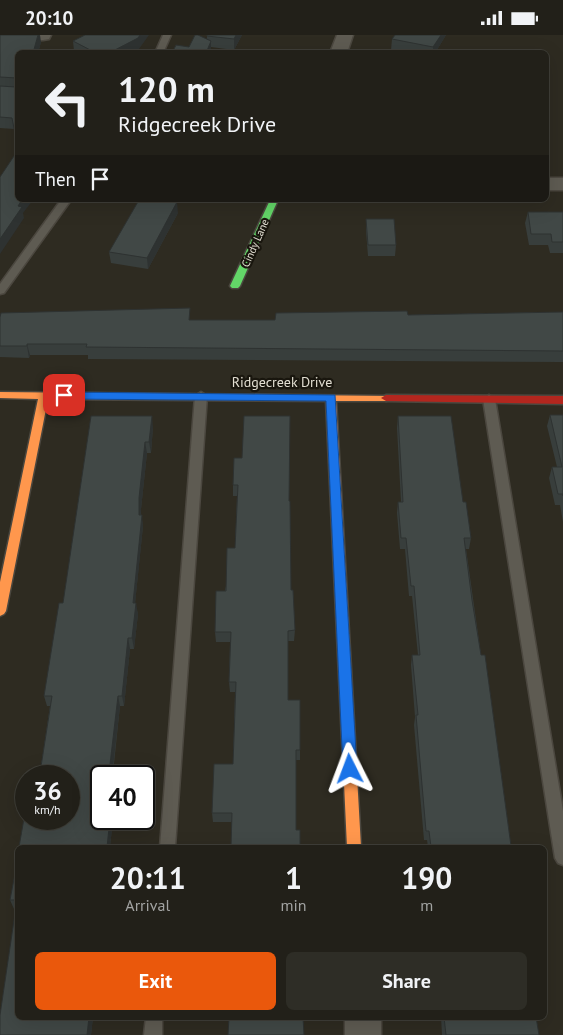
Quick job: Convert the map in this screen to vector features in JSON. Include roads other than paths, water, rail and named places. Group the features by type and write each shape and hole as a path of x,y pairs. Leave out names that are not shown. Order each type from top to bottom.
{"street":[{"path":"0,37 43,35"},
{"path":"339,50 345,35"},
{"path":"549,184 563,184"},
{"name":"Cindy Lane","path":"235,286 273,202"},
{"name":"Ridgecreek Drive","path":"0,395 563,400"},
{"path":"0,611 44,395"},
{"path":"331,398 354,845"},
{"path":"362,1020 364,1035"}],"lane":[{"path":"160,50 167,35"},
{"path":"0,291 65,202"},
{"path":"167,845 201,397"},
{"path":"489,399 563,858"},
{"path":"153,1035 154,1020"}]}
